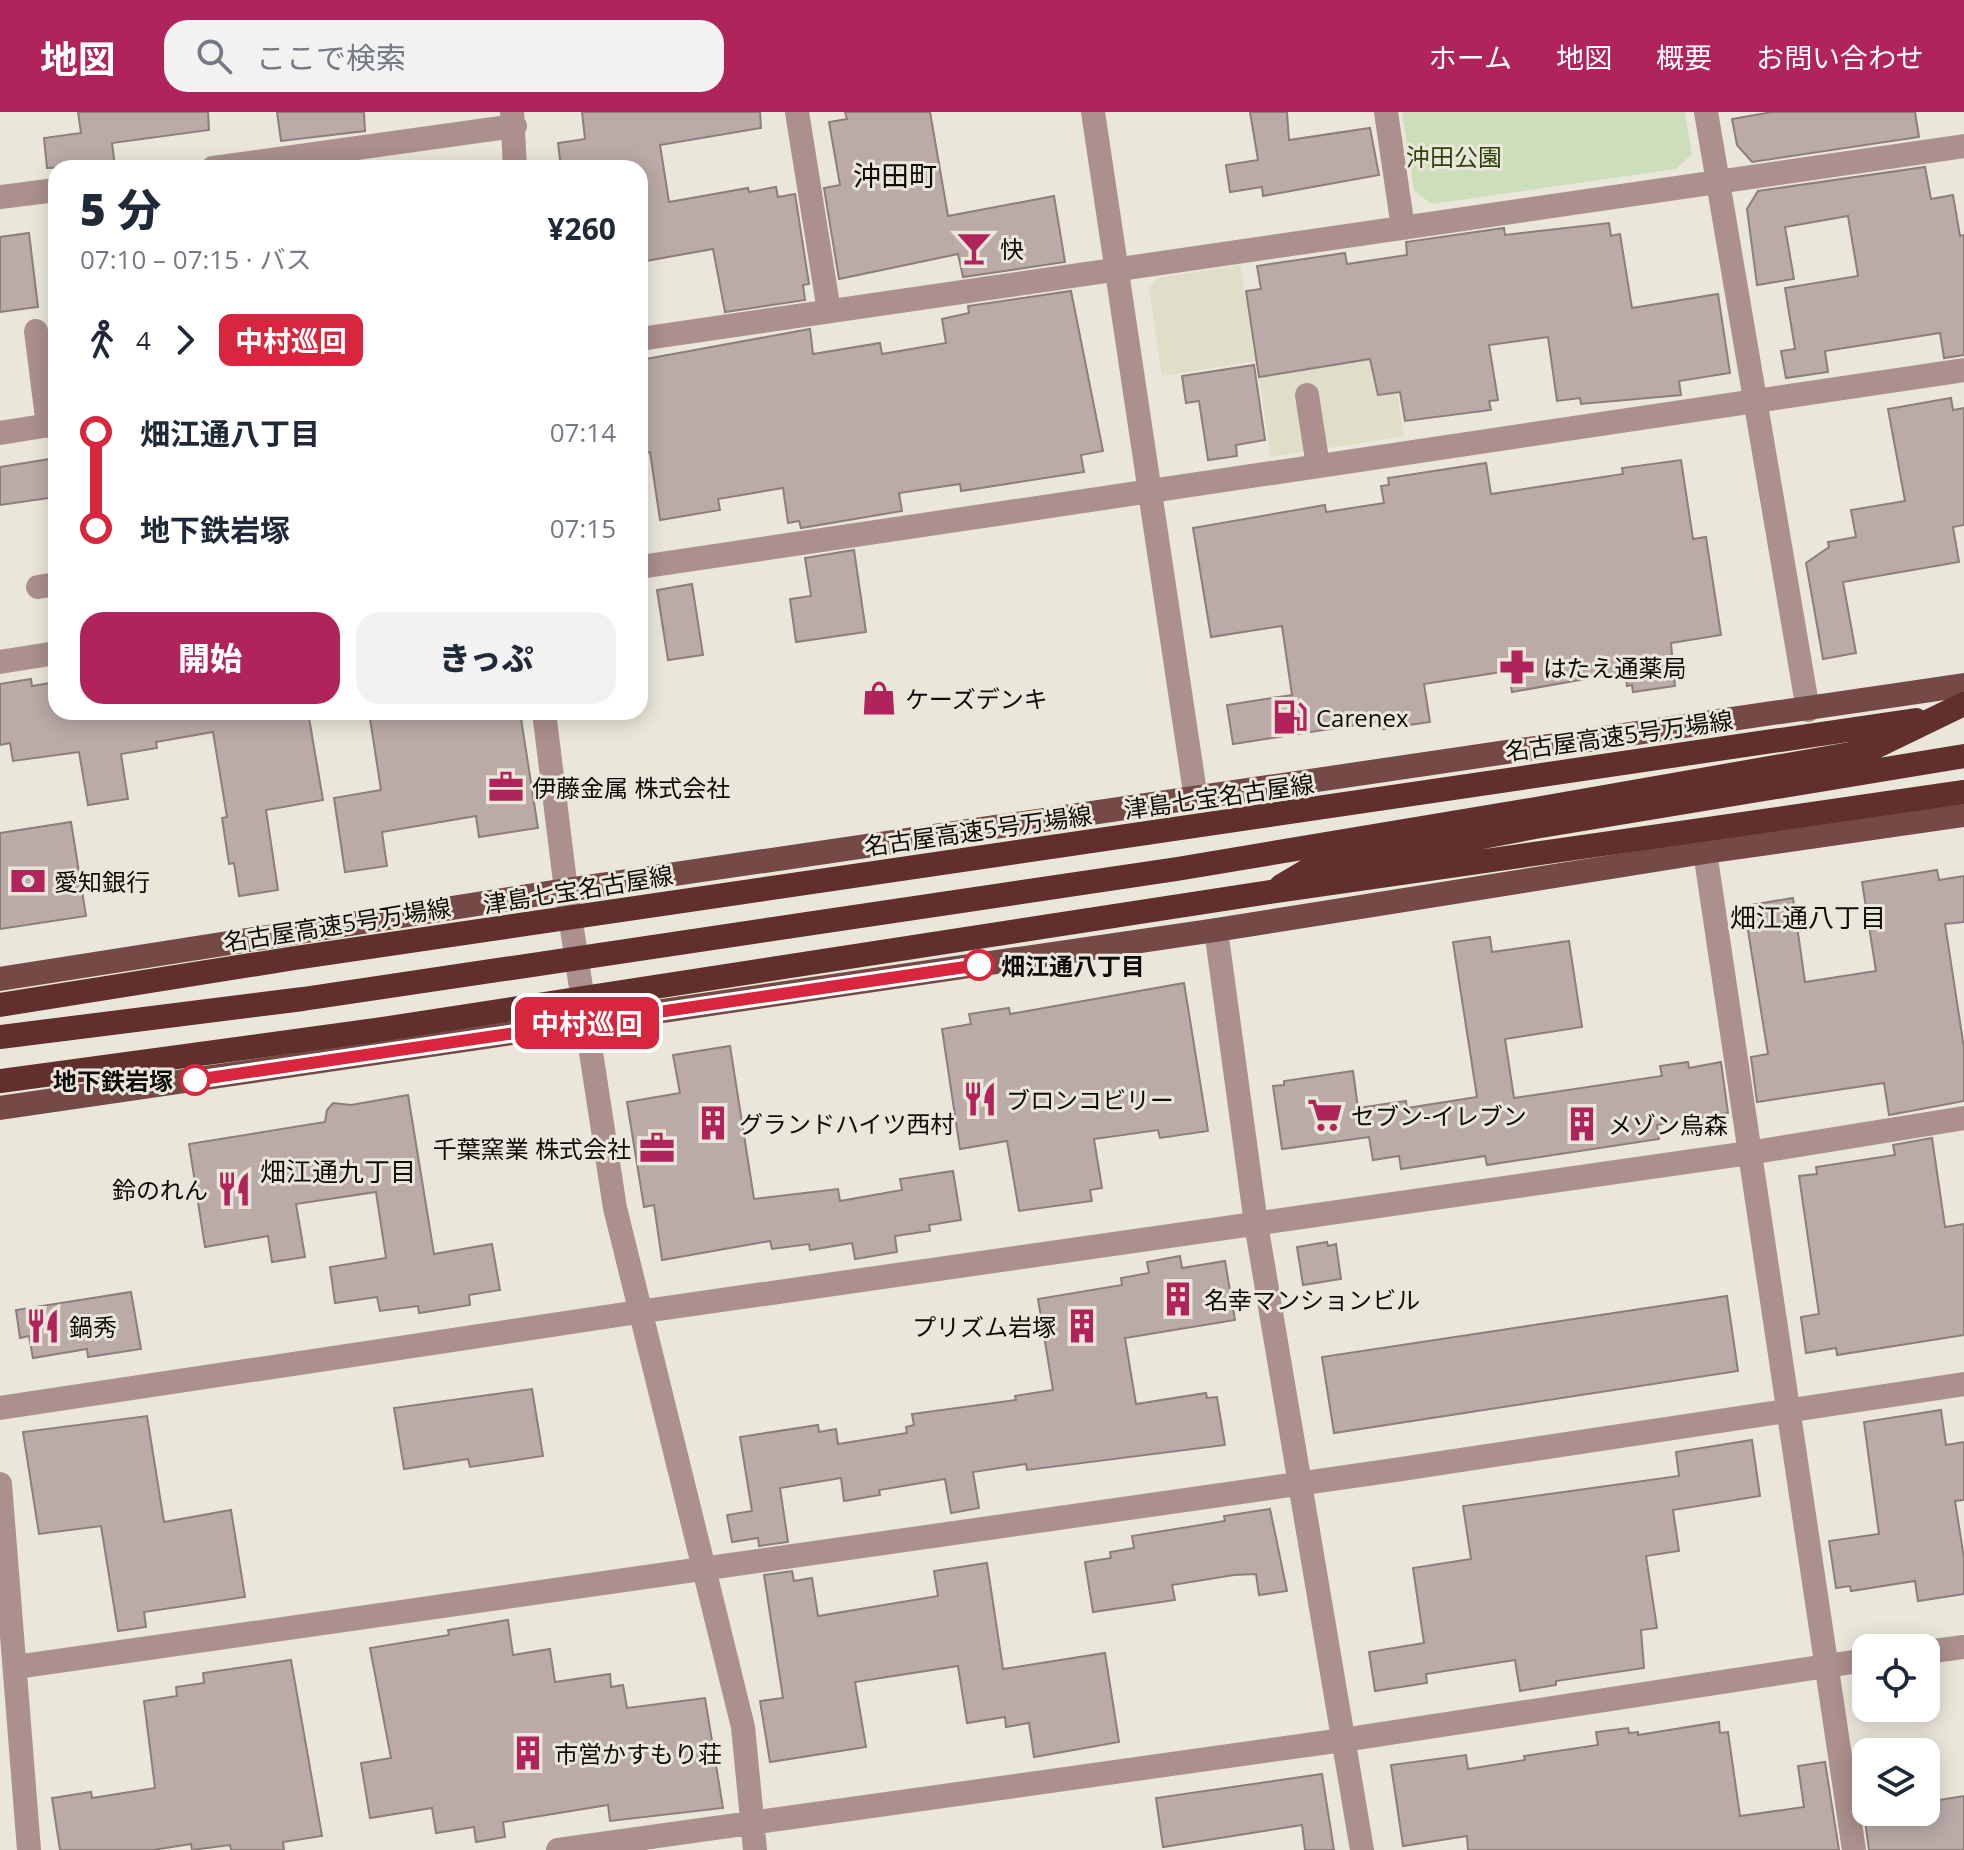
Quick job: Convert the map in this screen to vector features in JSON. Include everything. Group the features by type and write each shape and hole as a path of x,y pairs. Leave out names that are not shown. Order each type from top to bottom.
{"highway":[{"path":"0,1037 319,997 1177,869 1530,810 1867,751 1964,704"},
{"name":"名古屋高速5号万場線","path":"0,1005 310,956 1964,713"},
{"path":"1270,892 1308,870 1535,827 1964,756"},
{"path":"0,1081 376,1030 1270,892 1964,792"}],"main road":[{"name":"津島七宝名古屋線","path":"0,979 566,890 1964,685"},
{"path":"0,1108 586,1024 1964,815"}],"street":[{"path":"797,112 829,311"},
{"path":"1093,112 1119,269 1196,799"},
{"path":"1386,112 1403,228"},
{"path":"1706,112 1808,710"},
{"path":"262,160 514,119 515,160"},
{"path":"648,338 1964,146"},
{"path":"0,197 48,191"},
{"path":"36,331 48,402"},
{"path":"648,566 1964,370"},
{"path":"1307,395 1318,466"},
{"path":"0,433 48,426"},
{"path":"0,662 48,654"},
{"path":"545,720 566,890 615,1208 638,1312 705,1567 743,1727 755,1850"},
{"path":"1705,852 1854,1850"},
{"path":"1216,930 1256,1224 1362,1850"},
{"path":"0,1408 638,1312 1749,1153 1964,1118"},
{"path":"16,1667 1300,1484 1964,1384"},
{"path":"0,1484 29,1850"},
{"path":"1940,1650 1964,1647"},
{"path":"558,1850 1343,1740 1852,1662"}],"shaded area":[{"path":"1240,265 1255,361 1162,376 1149,288 1157,278"},
{"path":"1388,338 1404,436 1271,457 1256,359"}],"green space":[{"name":"沖田公園","path":"1402,112 1685,112 1692,154 1676,169 1432,204 1414,191"}],"building":[{"path":"78,112 208,112 209,130 112,143 114,160 48,160 47,168 44,138 81,133"},
{"path":"277,112 364,112 365,131 281,141"},
{"path":"582,112 760,112 761,128 660,145 669,202 748,188 749,192 776,187 778,197 795,194 809,284 803,285 805,300 725,312 713,249 648,261 648,160 560,160 558,143 585,139"},
{"path":"845,112 930,112 948,216 1054,196 1065,262 963,277 958,254 839,279 824,188 840,185 829,122 847,119"},
{"path":"1250,112 1287,112 1289,140 1370,128 1379,175 1263,196 1262,187 1230,192 1226,165 1258,160"},
{"path":"1772,112 1915,112 1919,137 1752,162 1737,145 1732,119"},
{"path":"1925,167 1931,199 1953,195 1960,236 1964,235 1964,355 1944,358 1940,333 1825,351 1828,372 1786,378 1781,351 1795,349 1785,288 1858,276 1848,216 1785,227 1794,279 1757,285 1747,209 1758,191"},
{"path":"1609,223 1611,236 1620,234 1632,308 1718,294 1730,373 1679,381 1681,395 1581,404 1580,398 1557,401 1548,337 1489,345 1498,400 1489,401 1491,410 1405,421 1400,392 1378,395 1370,359 1259,377 1246,291 1261,289 1257,266 1345,253 1347,264 1407,255 1406,242 1504,228 1505,235"},
{"path":"29,233 38,307 0,312 0,237"},
{"path":"1071,291 1103,451 1081,455 1084,472 961,491 960,484 899,493 902,511 801,528 799,521 788,523 783,488 718,499 720,510 660,520 648,452 648,359 810,329 813,354 880,343 882,354 946,343 942,319 969,313 968,306"},
{"path":"1254,365 1265,440 1236,445 1237,456 1208,460 1199,401 1186,403 1182,376"},
{"path":"1951,398 1953,410 1964,408 1964,525 1953,527 1959,562 1843,582 1856,653 1823,659 1806,563 1829,547 1828,542 1856,537 1851,510 1905,501 1888,409"},
{"path":"48,459 48,498 0,505 0,467"},
{"path":"1681,460 1693,539 1706,537 1721,635 1671,643 1675,686 1633,692 1632,685 1627,686 1625,672 1512,692 1508,671 1424,684 1430,722 1383,729 1382,721 1233,744 1227,705 1292,695 1282,626 1211,637 1193,528 1325,505 1326,512 1384,503 1381,486 1389,485 1388,478 1486,463 1491,494 1623,474 1622,468"},
{"path":"854,550 866,632 796,642 790,599 811,596 805,558"},
{"path":"692,584 703,655 668,660 657,590"},
{"path":"31,679 32,686 48,683 48,720 309,720 323,800 266,810 278,890 239,896 234,863 229,864 222,818 227,817 213,732 156,742 157,748 121,754 128,799 88,805 79,752 13,761 10,743 0,745 0,684"},
{"path":"370,720 521,720 538,828 479,837 476,816 382,832 387,866 345,872 334,798 381,790"},
{"path":"71,822 86,916 0,929 0,833"},
{"path":"1937,870 1939,880 1964,876 1964,922 1945,924 1964,1048 1964,1101 1889,1115 1884,1083 1757,1102 1751,1057 1768,1054 1744,906 1793,898 1805,982 1876,971 1862,882"},
{"path":"1490,937 1492,952 1569,941 1582,1027 1505,1039 1514,1098 1662,1076 1660,1066 1688,1062 1689,1068 1721,1062 1728,1113 1657,1125 1659,1139 1487,1165 1485,1156 1401,1169 1399,1156 1373,1160 1369,1137 1282,1149 1273,1086 1284,1085 1284,1081 1353,1071 1358,1108 1406,1101 1407,1108 1477,1097 1453,942"},
{"path":"1184,983 1208,1131 1160,1138 1158,1130 1094,1139 1102,1188 1090,1190 1092,1201 1019,1211 1007,1141 960,1149 942,1029 971,1024 969,1014 1009,1008 1010,1014"},
{"path":"730,1046 754,1199 838,1189 840,1201 902,1190 900,1179 953,1171 961,1220 929,1225 930,1231 895,1236 897,1252 855,1259 852,1243 810,1250 809,1244 772,1249 770,1241 662,1260 654,1205 644,1207 627,1102 680,1093 673,1055"},
{"path":"408,1095 434,1254 492,1244 500,1290 469,1295 470,1305 419,1313 418,1306 380,1311 377,1297 335,1303 330,1267 386,1258 376,1192 296,1204 305,1257 272,1262 268,1236 205,1247 189,1144 325,1122 327,1110 333,1103 351,1105"},
{"path":"1932,1138 1945,1227 1964,1224 1964,1335 1837,1355 1836,1348 1806,1353 1801,1317 1819,1314 1799,1176 1817,1174 1816,1167 1895,1155 1893,1145"},
{"path":"1327,1242 1328,1246 1336,1244 1341,1279 1303,1285 1297,1247"},
{"path":"1180,1256 1182,1268 1225,1261 1235,1320 1125,1338 1136,1404 1206,1393 1207,1398 1217,1397 1225,1445 1027,1470 1026,1464 973,1472 979,1508 951,1513 945,1479 879,1490 880,1495 844,1501 841,1478 780,1488 788,1542 759,1546 758,1538 732,1542 727,1515 752,1511 740,1437 818,1425 819,1432 836,1429 838,1444 907,1433 906,1427 914,1425 912,1414 1016,1400 1015,1396 1053,1390 1038,1299 1122,1285 1121,1278 1149,1273 1147,1262"},
{"path":"131,1292 141,1349 88,1357 87,1349 33,1358 29,1336 20,1338 16,1310"},
{"path":"1727,1296 1738,1371 1334,1433 1322,1357"},
{"path":"532,1389 543,1456 470,1467 468,1459 404,1469 394,1408"},
{"path":"1941,1410 1946,1445 1964,1442 1964,1500 1955,1501 1964,1558 1964,1594 1918,1601 1915,1581 1851,1591 1850,1586 1836,1588 1829,1541 1879,1534 1864,1422"},
{"path":"147,1416 164,1522 231,1510 245,1597 144,1612 146,1627 118,1631 101,1526 39,1534 23,1432"},
{"path":"1752,1440 1760,1496 1673,1510 1679,1551 1646,1556 1657,1628 1641,1630 1644,1668 1556,1681 1556,1685 1520,1691 1515,1660 1426,1674 1427,1683 1375,1691 1369,1652 1424,1643 1413,1568 1471,1559 1463,1506 1679,1476 1676,1452"},
{"path":"1270,1509 1287,1591 1259,1595 1256,1574 1234,1575 1172,1585 1175,1600 1093,1612 1085,1562 1111,1558 1110,1552 1134,1548 1132,1536 1225,1521 1224,1516"},
{"path":"987,1563 1003,1669 1105,1653 1119,1742 1034,1757 1029,1723 1006,1727 1005,1717 967,1723 958,1666 855,1682 866,1747 770,1762 760,1701 783,1698 764,1575 792,1571 794,1581 812,1578 818,1616 938,1596 934,1571"},
{"name":"市営かすもり荘","path":"508,1620 513,1655 550,1649 555,1682 610,1674 611,1687 623,1685 627,1708 705,1698 723,1808 610,1821 608,1805 503,1822 505,1837 476,1842 474,1827 436,1833 432,1808 370,1818 361,1763 391,1758 370,1648 449,1635 448,1630"},
{"path":"291,1660 322,1836 283,1842 284,1850 231,1850 230,1845 192,1850 191,1844 153,1850 60,1850 52,1798 91,1792 92,1798 155,1788 144,1701 177,1696 176,1687 204,1683 203,1673"},
{"path":"1719,1722 1720,1733 1728,1732 1740,1816 1804,1807 1798,1766 1825,1762 1839,1850 1468,1850 1467,1836 1403,1846 1391,1765 1466,1755 1468,1769 1525,1760 1524,1756 1598,1745 1596,1732 1628,1728 1629,1733 1638,1732 1638,1735"},
{"path":"1322,1774 1334,1850 1305,1850 1302,1825 1163,1847 1156,1798"},
{"path":"1964,1796 1964,1850 1869,1850 1866,1826 1940,1826 1940,1800"}],"bus line":[{"name":"中村巡回","path":"195,1080 979,965"}],"place":[{"name":"快","path":"974,248"},
{"name":"はたえ通薬局","path":"1517,667"},
{"name":"ケーズデンキ","path":"879,698"},
{"name":"Carenex","path":"1290,717"},
{"name":"伊藤金属 株式会社","path":"506,787"},
{"name":"愛知銀行","path":"28,881"},
{"name":"畑江通八丁目","path":"979,965"},
{"name":"地下鉄岩塚","path":"195,1080"},
{"name":"ブロンコビリー","path":"980,1099"},
{"name":"セブン-イレブン","path":"1325,1115"},
{"name":"グランドハイツ西村","path":"713,1123"},
{"name":"メゾン烏森","path":"1582,1124"},
{"name":"千葉窯業 株式会社","path":"657,1148"},
{"name":"鈴のれん","path":"234,1189"},
{"name":"名幸マンションビル","path":"1178,1299"},
{"name":"鍋秀","path":"43,1326"},
{"name":"プリズム岩塚","path":"1082,1326"},
{"name":"市営かすもり荘","path":"528,1753"}],"district":[{"name":"沖田町","path":"895,175"},
{"name":"畑江通八丁目","path":"1808,917"},
{"name":"畑江通九丁目","path":"338,1171"}]}
